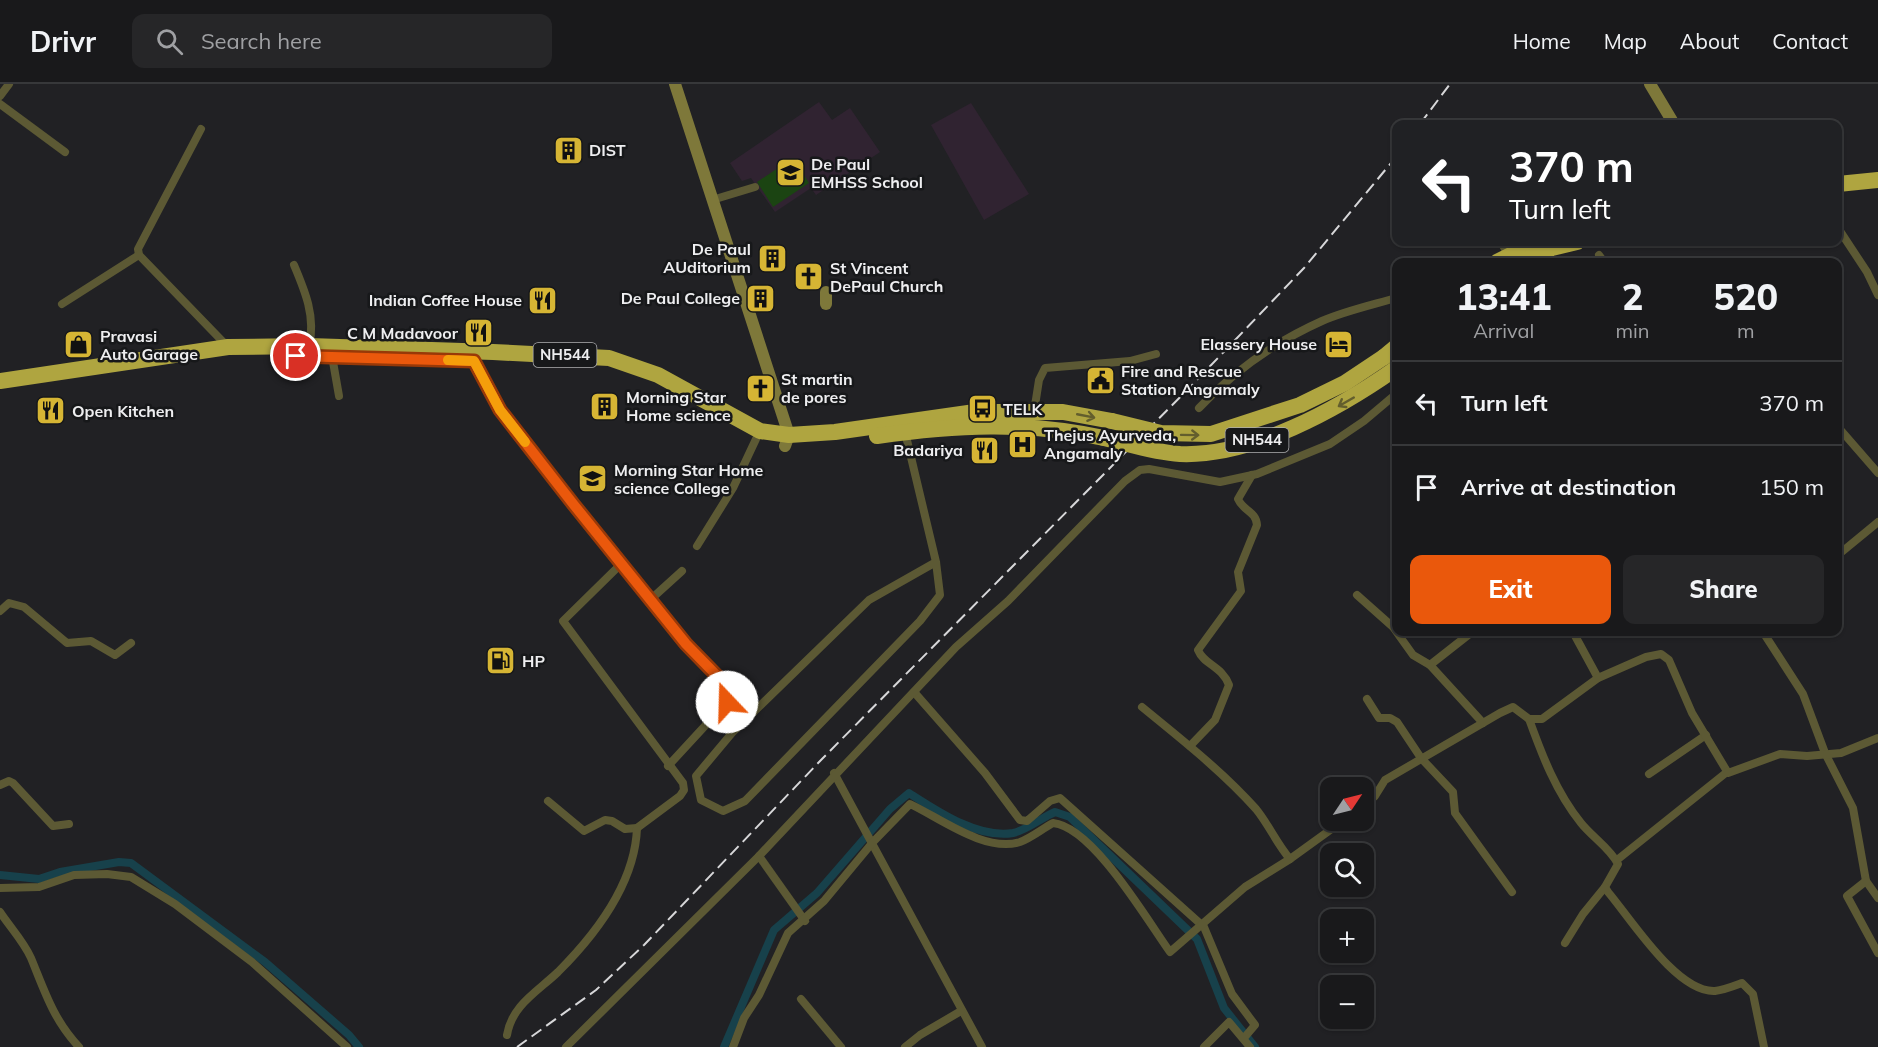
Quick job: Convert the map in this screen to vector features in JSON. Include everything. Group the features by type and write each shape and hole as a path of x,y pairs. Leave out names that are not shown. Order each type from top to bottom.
{"highway":[{"path":"1842,184 1878,180"},
{"path":"1842,193 1878,190"},
{"path":"1507,256 1540,253 1564,246"},
{"name":"NH544","path":"0,381 228,347 309,346 609,358 658,375 760,431 787,440 965,412 1034,412 1104,438 1139,448 1183,454 1251,442 1333,410 1392,361"},
{"name":"NH544","path":"0,391 221,358 332,356 584,365 630,374 756,439 787,440 817,445 970,425 1060,420 1112,421 1161,433 1211,434 1300,405 1392,360"}],"main road":[{"path":"675,84 787,440"},
{"path":"1650,84 1672,120"}],"street":[{"path":"0,96 9,84"},
{"path":"0,104 65,152"},
{"path":"201,129 138,244 140,255 228,347"},
{"path":"712,200 755,187"},
{"path":"1842,234 1878,295"},
{"path":"62,304 140,255"},
{"path":"294,265 309,300 313,332 309,346"},
{"path":"1199,408 1237,372 1281,342 1323,320 1392,299"},
{"path":"1034,412 1039,380 1045,368 1130,361 1156,354"},
{"path":"332,356 339,396"},
{"path":"474,361 500,410 686,644 726,685 727,702 668,766"},
{"path":"566,1047 759,856 834,773 956,647 1008,601 1125,480 1140,470 1158,469 1220,482 1252,475 1330,444 1364,421 1392,397"},
{"path":"905,432 936,562 940,595 921,621 745,801 723,811 701,800 696,776 732,733 869,600 936,562"},
{"path":"1842,432 1878,472"},
{"path":"697,546 733,488 756,439"},
{"path":"1190,746 1215,720 1229,685 1223,671 1200,656 1198,650 1241,591 1238,572 1257,525 1257,518 1241,506 1238,496 1252,475"},
{"path":"1842,552 1878,522"},
{"path":"548,801 584,831 605,820 612,820 625,829 637,828 684,790 683,783 668,766 564,621 621,564"},
{"path":"650,600 682,571"},
{"path":"1357,595 1392,626"},
{"path":"0,611 9,603 24,607 67,643 91,641 115,655 131,643"},
{"path":"1400,636 1418,660 1430,665 1483,723"},
{"path":"1430,665 1467,636"},
{"path":"1575,636 1598,678"},
{"path":"1766,636 1803,694 1825,753 1853,808 1866,881 1878,898"},
{"path":"1374,797 1386,780 1513,707 1529,718 1542,719 1598,678 1646,657 1661,654 1669,660 1692,713 1726,772"},
{"path":"914,692 985,773 1020,820 1027,821 1050,801 1060,798 1202,926 1213,944 1232,994 1255,1025 1247,1034"},
{"path":"1367,699 1379,718 1390,718 1397,722 1421,758 1453,792 1455,813 1512,892"},
{"path":"1142,707 1190,746 1257,812 1290,859"},
{"path":"1529,718 1543,757 1567,803 1581,823 1617,860 1618,868 1583,914 1565,943"},
{"path":"1649,774 1706,735"},
{"path":"1617,860 1726,772 1780,754 1807,756 1840,753 1878,738"},
{"path":"834,773 872,840 960,1011 982,1047"},
{"path":"0,785 9,781 13,783 53,826 69,824"},
{"path":"733,1047 744,1018 759,995 788,933 805,921 840,884 872,840 910,804 951,827 1002,845 1023,841 1053,823 1059,824 1084,839 1101,855 1170,952 1245,887 1329,831"},
{"path":"507,1035 516,1009 570,959 617,896 633,860 637,828"},
{"path":"759,856 805,921"},
{"path":"0,888 39,887 74,875 107,874 136,879 175,904 252,962 347,1047"},
{"path":"1866,881 1847,896 1878,953"},
{"path":"1605,887 1647,945 1667,961 1681,977 1696,987 1715,991 1742,983 1753,994 1764,1047"},
{"path":"0,912 28,952 39,983 59,1021 79,1047"},
{"path":"801,999 841,1047"},
{"path":"905,1047 920,1035 960,1011"},
{"path":"1204,1047 1229,1022 1247,1034 1250,1047"}],"shaded area":[{"path":"819,102 832,120 850,108 880,152 816,195 811,188 775,212 751,178 742,181 730,163"},
{"path":"971,103 1029,194 984,220 931,125"}],"green space":[{"path":"793,158 809,183 773,207 757,182"}],"waterway":[{"path":"724,1047 774,930 817,893 890,809 909,793 958,822 986,832 1013,833 1055,812 1070,817 1197,939 1224,1008 1255,1047"},
{"path":"0,875 39,879 60,872 119,862 131,863 265,962 349,1035 359,1047"}],"railway":[{"path":"1423,120 1450,84"},
{"path":"517,1047 596,990 644,945 822,759 1194,383 1304,268 1392,162"}],"slow traffic":[{"path":"448,360 474,361 500,410 525,442"}],"place":[{"name":"DIST","path":"568,150"},
{"name":"De Paul EMHSS School","path":"790,173"},
{"name":"De Paul AUditorium","path":"772,258"},
{"name":"St Vincent DePaul Church","path":"809,277"},
{"name":"De Paul College","path":"761,298"},
{"name":"Indian Coffee House","path":"543,300"},
{"name":"C M Madavoor","path":"479,333"},
{"name":"Elassery House","path":"1338,344"},
{"name":"Pravasi Auto Garage","path":"79,345"},
{"name":"Fire and Rescue Station Angamaly","path":"1100,380"},
{"name":"St martin de pores","path":"760,388"},
{"name":"Morning Star Home science","path":"605,406"},
{"name":"TELK","path":"982,409"},
{"name":"Open Kitchen","path":"51,411"},
{"name":"Thejus Ayurveda, Angamaly","path":"1023,444"},
{"name":"Badariya","path":"984,450"},
{"name":"Morning Star Home science College","path":"593,479"},
{"name":"HP","path":"501,661"}],"route":[{"path":"296,356 474,361 500,410 686,644 726,685 727,702"}]}
